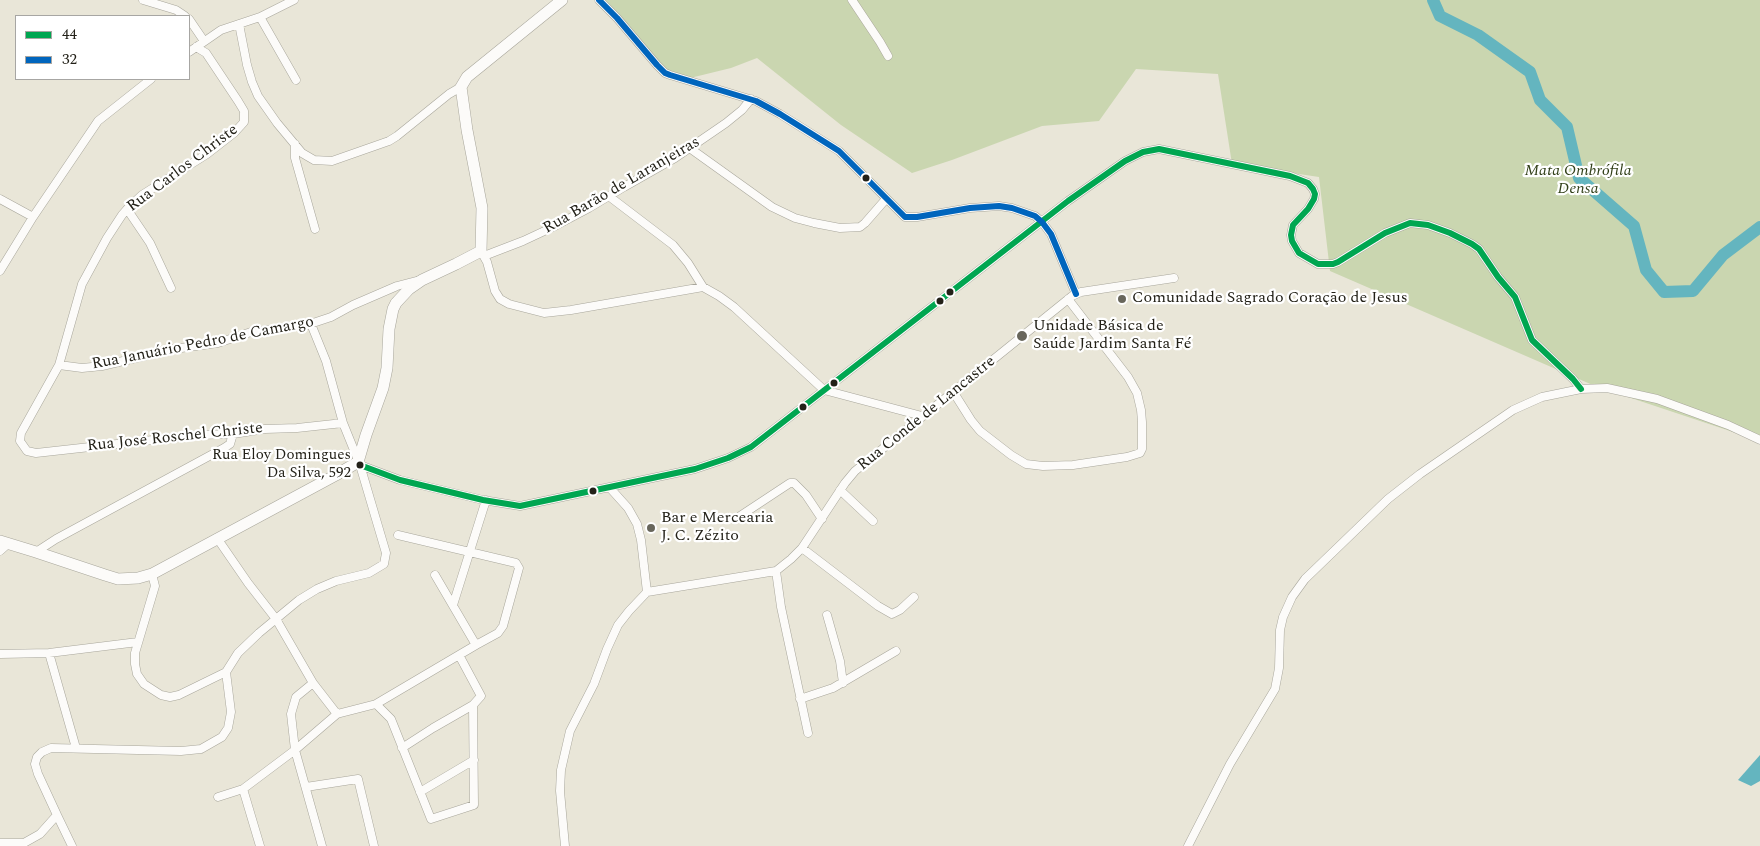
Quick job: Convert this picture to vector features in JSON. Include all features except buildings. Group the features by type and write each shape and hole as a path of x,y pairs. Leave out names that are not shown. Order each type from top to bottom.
{"main road":[{"path":"482,253 482,208 461,87 467,77 562,0"},
{"name":"Rua Barão de Laranjeiras","path":"422,280 482,253"},
{"path":"3,545 36,552 79,568 118,579 138,578 152,574 359,463 366,435 384,388 389,329 394,309 403,296 422,280"}],"street":[{"path":"143,0 176,10 184,15"},
{"path":"190,51 221,30 260,17 294,0"},
{"path":"598,0 617,18 656,65 665,72 751,99 780,114 839,151 905,217 999,206 1035,216 1051,234 1076,294"},
{"path":"852,0 888,56"},
{"path":"260,17 296,80"},
{"path":"190,20 204,41"},
{"path":"239,24 247,65 255,89 268,110 302,153 314,160 326,162 340,158 397,136 449,94 461,87"},
{"name":"Rua Carlos Christe","path":"21,433 59,365 82,284 110,234 127,209 156,186 207,154 244,122 244,111 238,100 206,53 196,47"},
{"path":"0,271 33,217 98,121 150,80"},
{"name":"Rua Barão de Laranjeiras","path":"482,253 524,241 610,197 691,149 735,116 751,99"},
{"path":"295,144 295,158 315,229"},
{"path":"691,149 749,192 783,213 798,219 840,228 853,228 863,225 886,199"},
{"path":"359,463 400,480 520,506 695,469 739,454 752,447 1124,160 1151,150 1170,151 1290,176 1305,181 1313,189 1314,199 1308,209 1293,225 1291,235 1294,246 1299,253 1322,265 1344,260 1385,233 1410,223 1428,225 1460,237 1479,249 1502,283 1515,297 1532,340 1581,389"},
{"path":"610,197 673,245 688,263 703,288 719,296 734,307 824,390 922,416"},
{"path":"0,199 33,217"},
{"path":"127,209 150,243 171,288"},
{"path":"482,253 491,274 495,291 500,299 510,304 544,313 703,288"},
{"name":"Rua Conde de Lancastre","path":"647,592 776,571 791,560 802,548 840,490 855,471 922,416 954,393 1068,299 1076,294 1174,278"},
{"name":"Rua Barão de Laranjeiras","path":"345,309 397,286 411,281 422,280"},
{"path":"954,393 970,420 980,431 1026,464 1043,466 1073,465 1127,457 1140,453 1142,449 1142,422 1137,393 1128,377 1068,299"},
{"name":"Rua Januário Pedro de Camargo","path":"59,365 82,368 102,366 168,350 218,343 251,332 311,324 331,317 345,309"},
{"path":"152,574 155,586 135,653 134,664 137,674 144,684 160,695 170,697 179,695 226,672 238,654 299,600 317,589 336,581 369,573 384,564 386,553 359,463 343,423 326,361 311,324"},
{"path":"1188,846 1230,764 1275,689 1279,668 1280,630 1283,617 1292,597 1301,584 1397,490 1513,410 1542,397 1581,389 1606,388 1657,399 1728,424 1760,440"},
{"name":"Rua José Roschel Christe","path":"21,433 19,438 24,448 27,451 36,452 198,435 233,434 264,429 297,428 343,423"},
{"path":"36,552 224,448 230,444 233,434"},
{"path":"740,516 794,483 806,495 822,519"},
{"path":"565,846 560,791 562,763 570,731 594,684 607,648 618,625 628,611 647,592 641,540 637,524 628,508 610,488"},
{"path":"840,490 873,521"},
{"path":"453,605 486,500"},
{"path":"218,797 243,789 295,750 338,714 376,704 498,633 503,626 518,568 516,563 398,535"},
{"path":"217,538 276,619 313,683 338,714"},
{"path":"802,548 878,606 892,614 900,610 914,596"},
{"path":"776,571 781,607 808,733"},
{"path":"435,575 476,645"},
{"path":"828,615 840,660 843,683"},
{"path":"0,654 49,653 138,642"},
{"path":"800,699 825,692 896,651"},
{"path":"49,653 76,748"},
{"path":"402,748 473,705 481,696 459,655"},
{"path":"72,846 38,774 35,764 37,757 42,752 51,748 181,751 201,749 222,737 228,728 232,712 226,672"},
{"path":"313,683 296,696 291,714 295,750 322,846"},
{"path":"376,704 391,719 431,819 474,805 473,705"},
{"path":"420,792 474,760"},
{"path":"306,788 358,778 374,846"},
{"path":"243,789 260,846"},
{"path":"0,843 24,843 40,834 57,815"}],"green space":[{"name":"Mata Ombrófila Densa","path":"601,0 1760,0 1760,441 1595,386 1330,271 1319,177 1232,164 1218,74 1136,69 1099,121 1042,126 912,173 841,125 757,58 731,68 686,79 669,74"}],"water":[{"path":"1760,755 1760,781 1751,786 1738,780"}],"waterway":[{"path":"1433,0 1440,16 1478,35 1530,72 1540,100 1567,127 1579,178 1634,226 1646,270 1664,292 1693,291 1723,255 1760,227"}],"transit line":[{"name":"32","path":"599,0 665,73 756,101 780,114 839,151 905,217 999,206 1012,208 1035,216 1051,234 1076,294"},
{"name":"44","path":"360,465 400,480 483,500 520,506 695,469 728,458 751,447 1068,201 1125,161 1143,152 1159,149 1290,176 1308,183 1315,194 1314,199 1308,209 1293,225 1291,235 1292,241 1299,253 1318,264 1338,262 1385,233 1410,223 1428,225 1472,244 1479,249 1498,277 1515,297 1532,340 1581,389"}],"place":[{"name":"Comunidade Sagrado Coração de Jesus","path":"1122,299"},
{"name":"Unidade Básica de Saúde Jardim Santa Fé","path":"1022,336"},
{"name":"Rua Eloy Domingues Da Silva, 592","path":"360,465"},
{"name":"Bar e Mercearia J. C. Zézito","path":"651,528"}]}
